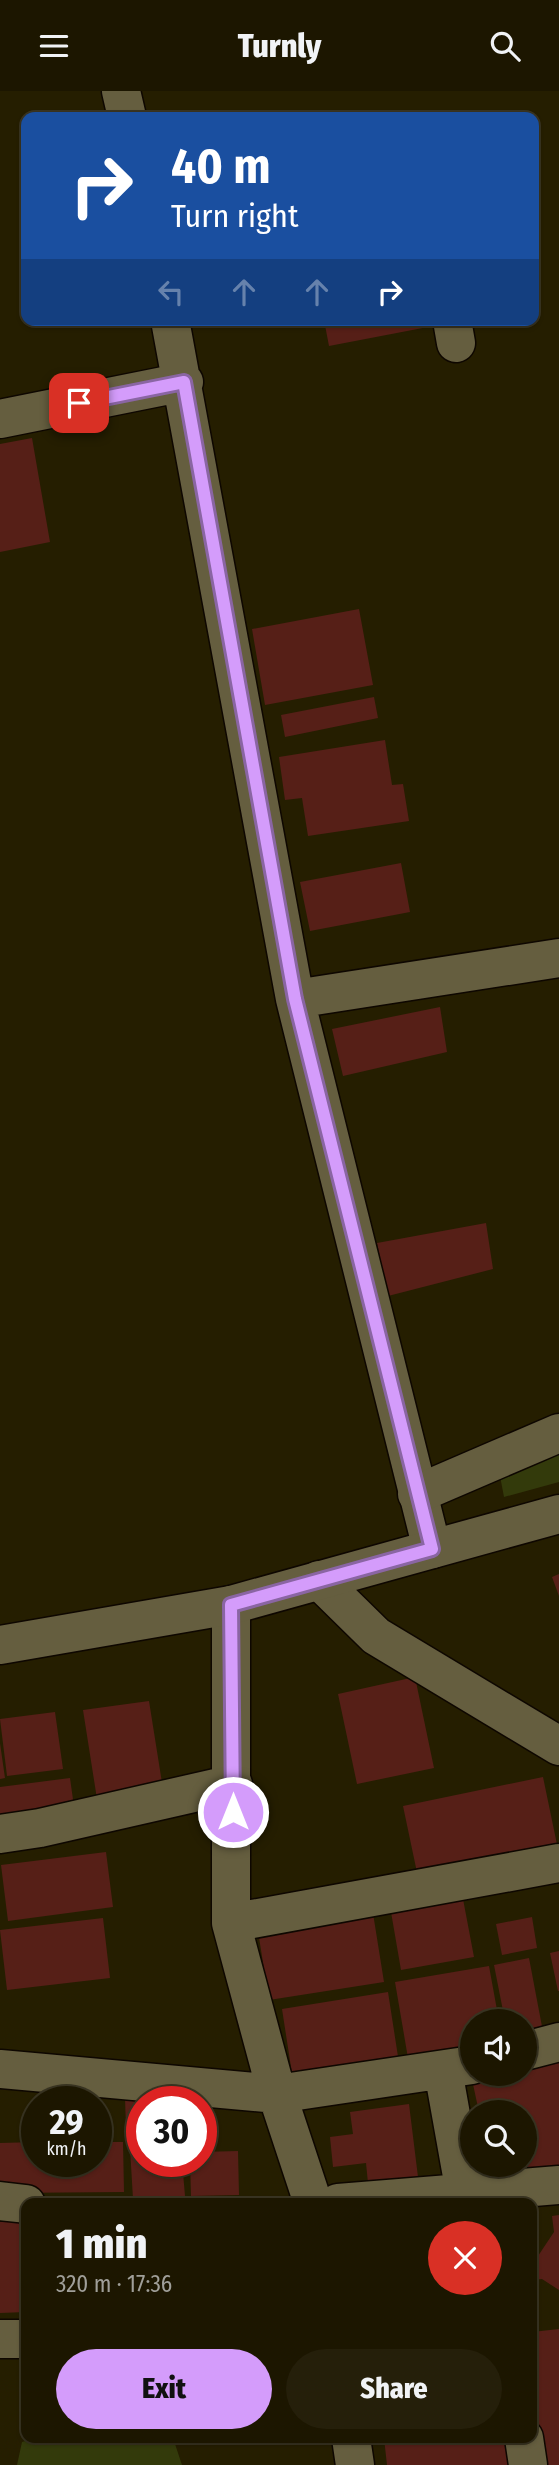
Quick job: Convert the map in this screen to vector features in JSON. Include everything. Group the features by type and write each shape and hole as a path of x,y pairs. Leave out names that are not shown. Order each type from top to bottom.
{"street":[{"path":"121,91 126,112"},
{"path":"171,326 184,382 295,999 432,1549"},
{"path":"0,419 184,382"},
{"path":"295,999 559,958"},
{"path":"417,1494 559,1433"},
{"path":"0,1644 231,1605 559,1514"},
{"path":"319,1580 376,1636 559,1747"},
{"path":"231,1605 231,1923 277,2094 311,2198"},
{"path":"0,1834 40,1828 233,1784"},
{"path":"231,1923 559,1863"},
{"path":"537,2048 559,2042"},
{"path":"0,2069 277,2094 458,2068 482,2196"},
{"path":"441,2198 482,2196 559,2185"},
{"path":"0,2201 21,2203"},
{"path":"0,2339 21,2339"},
{"path":"352,2443 355,2465"},
{"path":"525,2443 528,2465"}],"green space":[{"path":"559,1452 559,1482 504,1497 500,1476"},
{"path":"22,2443 175,2443 182,2465 17,2465"}],"building":[{"path":"325,326 428,326 428,327 329,346"},
{"path":"32,438 50,542 0,552 0,444"},
{"path":"359,609 373,685 265,705 252,629"},
{"path":"374,697 378,718 285,737 281,715"},
{"path":"385,740 392,785 403,784 409,821 308,836 302,798 285,800 279,757"},
{"path":"401,863 410,912 310,931 300,882"},
{"path":"440,1007 447,1052 343,1076 332,1029"},
{"path":"486,1223 493,1269 388,1296 377,1243"},
{"path":"559,1574 559,1596 552,1577"},
{"path":"415,1677 434,1768 357,1784 338,1694"},
{"path":"149,1701 163,1789 97,1799 83,1710"},
{"path":"55,1712 63,1769 7,1776 0,1719"},
{"path":"0,1743 5,1778 0,1779"},
{"path":"543,1777 559,1854 419,1882 403,1806"},
{"path":"70,1778 75,1814 0,1824 0,1787"},
{"path":"106,1852 113,1907 8,1921 1,1865"},
{"path":"463,1899 474,1957 401,1970 391,1912"},
{"path":"372,1907 384,1982 269,2000 257,1925"},
{"path":"532,1917 537,1948 502,1955 496,1924"},
{"path":"103,1918 110,1978 7,1990 0,1930"},
{"path":"559,1951 559,1991 558,1991 550,1953"},
{"path":"529,1958 544,2037 537,2038 537,2009 503,2009 494,1965"},
{"path":"489,1966 497,2009 460,2009 460,2055 409,2064 395,1982"},
{"path":"388,1992 399,2063 293,2080 282,2009"},
{"path":"559,2059 559,2167 537,2171 537,2100 476,2100 473,2086 537,2086 537,2063"},
{"path":"409,2104 418,2177 368,2183 366,2163 333,2167 330,2137 353,2134 350,2112"},
{"path":"21,2142 21,2177 112,2177 112,2142 123,2142 124,2192 0,2193 0,2143"},
{"path":"238,2151 239,2195 191,2196 190,2177 217,2177 217,2152"},
{"path":"132,2177 183,2177 185,2196 133,2198"},
{"path":"559,2215 559,2290 542,2279 537,2280 537,2258 554,2232 552,2216"},
{"path":"21,2220 21,2312 0,2313 0,2222"},
{"path":"559,2329 559,2465 534,2465 534,2443 537,2443 537,2331"},
{"path":"385,2443 515,2443 517,2465 387,2465"}],"route":[{"path":"79,403 184,382 295,999 432,1549 231,1605 233,1812"}]}
